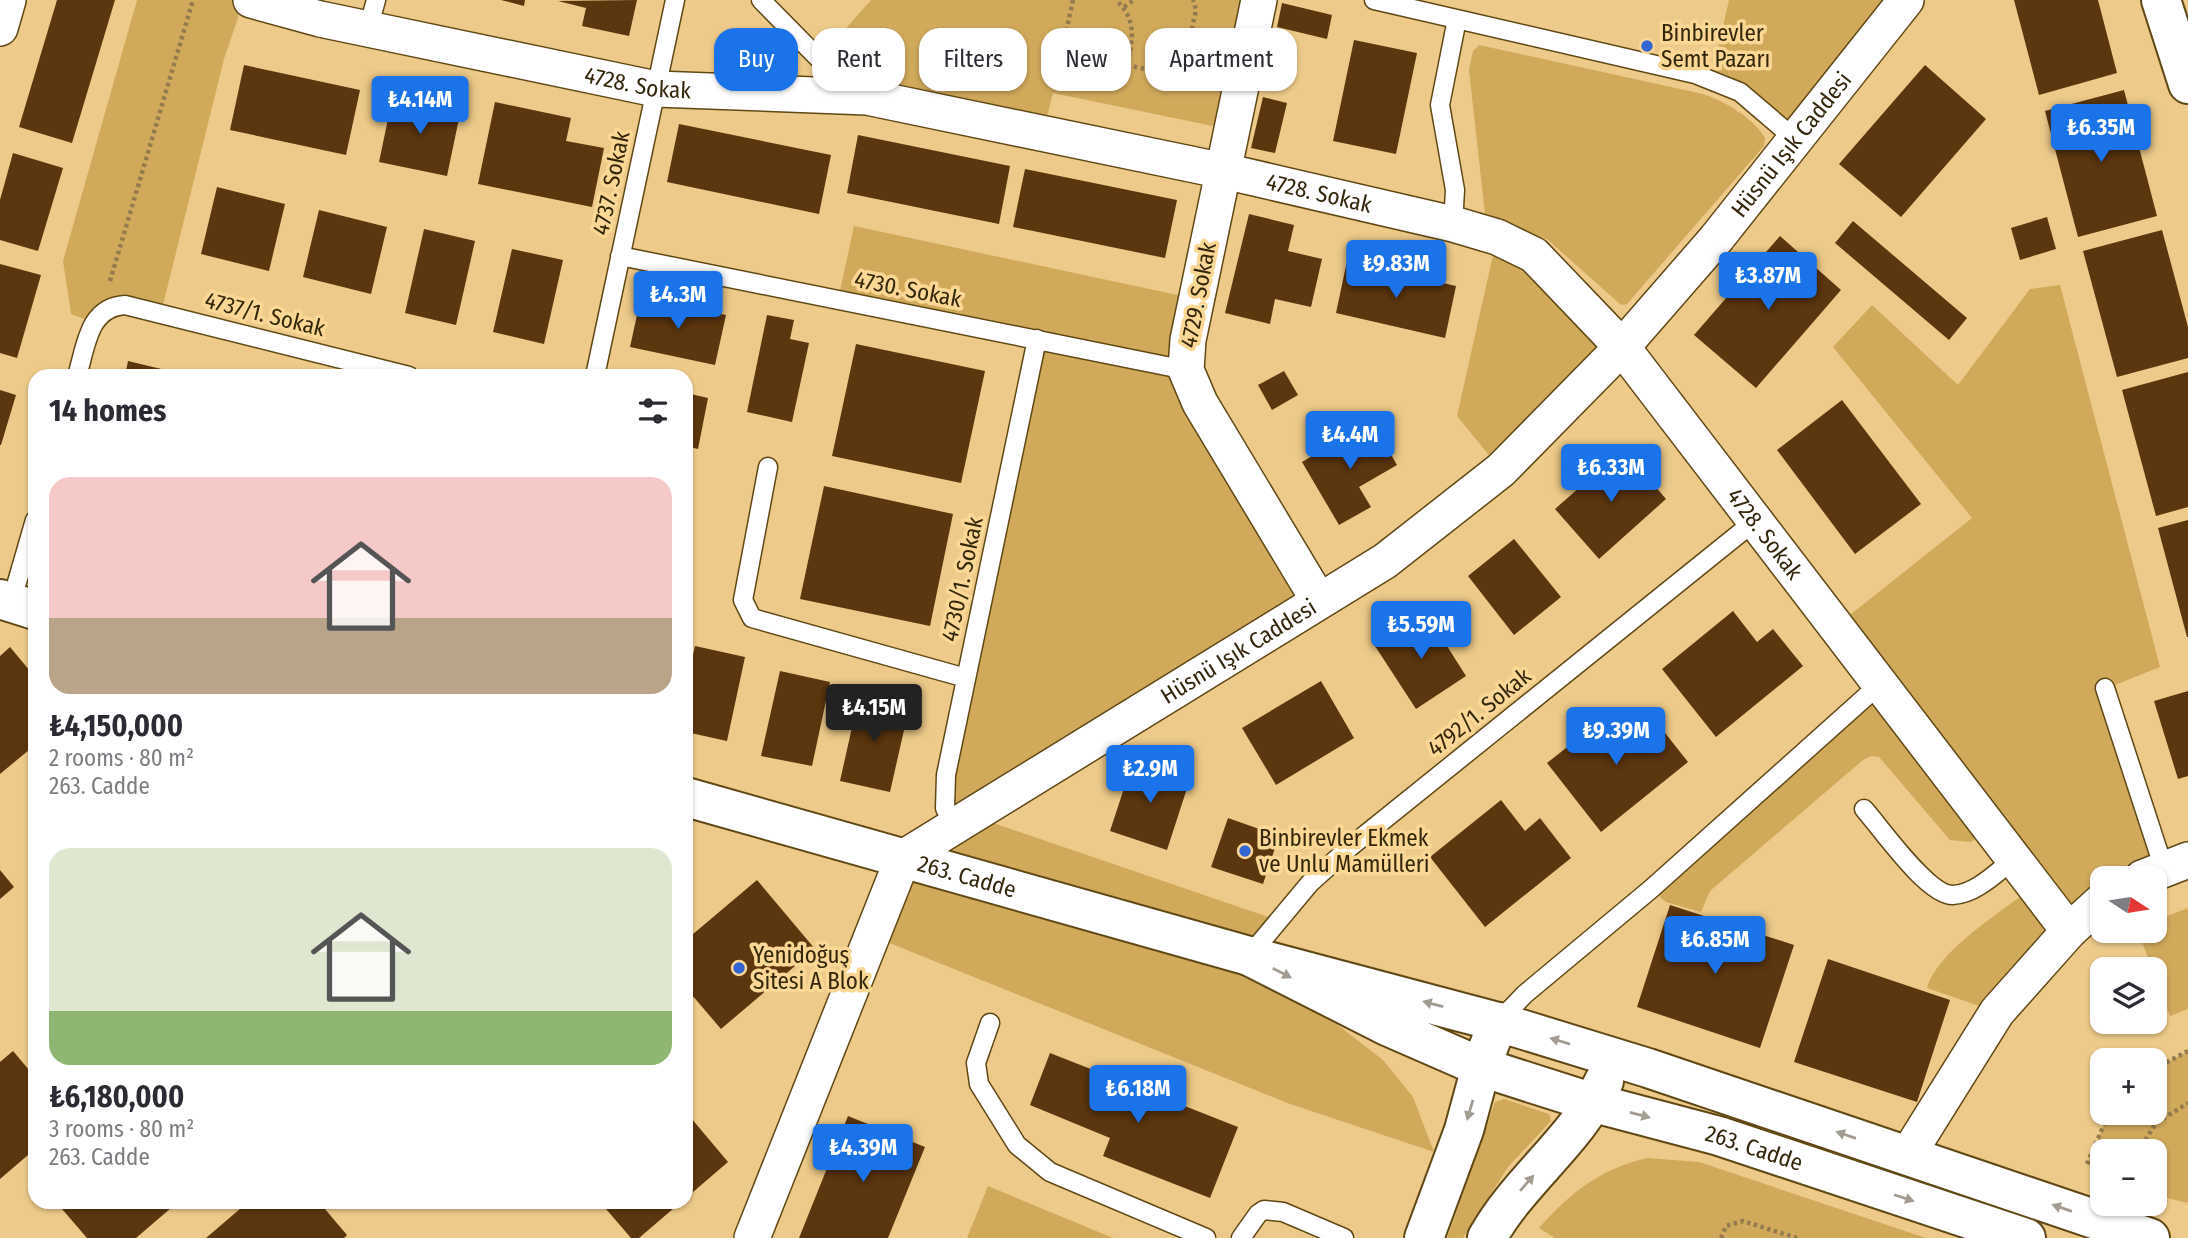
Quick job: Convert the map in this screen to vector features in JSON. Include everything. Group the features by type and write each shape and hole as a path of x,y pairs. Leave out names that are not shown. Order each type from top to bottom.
{"main road":[{"path":"2161,0 2188,84"},
{"name":"263. Cadde","path":"693,799 1249,956 1387,1026 1481,1067 1594,1103 1719,1136 2026,1238"},
{"path":"1249,956 1498,1022 1613,1057 2150,1238"},
{"path":"1424,1238 1464,1130 1481,1067 1498,1022"},
{"path":"1494,1235 1515,1196 1594,1103 1613,1057"}],"street":[{"path":"0,28 8,0"},
{"name":"4728. Sokak","path":"251,0 372,14 656,89 840,94 910,105 1223,171 1453,224 1497,237 1534,255 1622,347 2070,931"},
{"name":"4729. Sokak","path":"1253,28 1259,0"},
{"name":"Hüsnü Işık Caddesi","path":"903,858 1385,561 1501,470 1622,347 1716,239 1906,0"},
{"name":"4729. Sokak","path":"1241,91 1188,340 1186,370 1200,403 1319,601"},
{"path":"752,1238 903,858"},
{"path":"1908,1156 1997,1012 2090,912"}],"lane":[{"name":"4737. Sokak","path":"596,369 674,0"},
{"path":"761,0 828,68 840,94"},
{"path":"1374,0 1418,5 1457,19 1720,82 1741,92 1795,139"},
{"path":"1453,224 1455,190 1440,105 1457,19"},
{"name":"4730. Sokak","path":"620,256 1186,370"},
{"path":"79,369 93,322 109,306"},
{"name":"4737/1. Sokak","path":"109,306 134,306 382,369"},
{"name":"4730/1. Sokak","path":"954,827 945,808 943,793 1037,339"},
{"path":"768,467 743,594 747,614 767,624 966,678"},
{"name":"4792/1. Sokak","path":"1249,956 1310,883 1350,847 1755,521"},
{"path":"15,604 28,549"},
{"path":"1498,1022 1525,994 1651,889 1880,684"},
{"path":"2105,688 2164,866"},
{"path":"1864,808 1930,886 1952,895 1974,889 2014,859"},
{"path":"990,1023 979,1050 976,1073 1017,1145 1032,1160 1070,1181 1206,1238"},
{"path":"1241,1238 1258,1214 1272,1210 1344,1238"}],"path":[{"path":"109,306 110,280 193,0"},
{"path":"1067,28 1073,0"},
{"path":"1116,0 1131,18 1131,44"},
{"path":"1124,7 1134,0"},
{"path":"1192,28 1196,10 1194,0"},
{"path":"2167,1062 2188,1051"},
{"path":"2146,1139 2156,1123 2188,1103"},
{"path":"2087,1164 2104,1125"},
{"path":"1721,1238 1726,1226 1734,1221 1743,1221 1797,1238"}],"shaded area":[{"path":"137,0 244,0 224,59 161,313 134,306 93,322 71,314 63,261"},
{"path":"871,0 1259,0 1253,28 1145,28 1145,91 1240,91 1232,130 1053,93 1043,133 840,94 838,91 905,91 905,28 846,28"},
{"path":"1729,0 1906,0 1795,139 1711,79"},
{"path":"1479,45 1703,94 1746,117 1765,138 1764,146 1627,304 1621,305 1548,240 1485,214 1469,70 1473,51"},
{"path":"854,226 1196,299 1188,340 1319,601 973,816 1277,920 1249,956 1383,1060 1413,1097 1434,1152 1290,1104 872,936 903,858 954,827 945,808 1037,340 838,300"},
{"path":"1497,237 1622,347 1501,470 1457,416"},
{"path":"2060,285 2160,667 2105,689 2163,866 2090,866 2090,914 1997,1012 1927,988 1944,959 1958,945 2034,886 1990,828 1971,842 1950,840 1879,757 1871,756 1863,760 1710,891 1701,912 1666,902 1651,889 1879,684 1836,626 1972,518 1833,347 1872,305 1958,385 2030,289"},
{"path":"2188,908 2188,1009 2170,1016 2167,1008 2167,957 2148,957 2143,943 2167,943 2167,916"},
{"path":"2188,1051 2188,1203 2167,1198 2167,1139 2098,1139 2104,1125 2167,1125 2167,1062"},
{"path":"1504,1099 1549,1114 1551,1121 1508,1167 1463,1238 1447,1238 1495,1102"},
{"path":"1647,1158 1699,1162 1926,1238 1555,1238 1539,1228 1574,1193 1587,1184 1615,1169"},
{"path":"988,1186 1113,1238 967,1238"}],"building":[{"path":"57,0 115,0 72,143 19,127"},
{"path":"501,0 525,0 524,6"},
{"path":"637,0 629,36 582,26 586,8 558,1"},
{"path":"2014,0 2098,0 2117,73 2039,95"},
{"path":"1282,3 1332,15 1327,39 1297,32 1297,28 1277,27"},
{"path":"1354,40 1417,53 1396,154 1333,141"},
{"path":"244,65 360,90 346,155 230,130"},
{"path":"1925,65 1986,119 1901,217 1839,164"},
{"path":"2124,90 2157,216 2078,237 2045,111"},
{"path":"393,95 461,109 447,176 379,162"},
{"path":"1263,97 1287,103 1275,153 1251,148"},
{"path":"495,102 571,118 566,141 604,148 592,207 478,184"},
{"path":"679,124 831,155 819,214 667,182"},
{"path":"858,135 1010,166 999,224 847,193"},
{"path":"13,153 63,168 38,251 0,240 0,200"},
{"path":"1025,169 1177,200 1165,258 1013,227"},
{"path":"217,187 285,204 269,271 201,254"},
{"path":"319,210 387,227 371,294 303,277"},
{"path":"1249,214 1294,225 1288,251 1322,259 1311,307 1275,299 1270,324 1225,313"},
{"path":"2047,217 2056,249 2020,260 2011,228"},
{"path":"1853,221 1967,318 1949,340 1835,243"},
{"path":"424,229 475,241 456,325 405,313"},
{"path":"2162,230 2188,327 2188,358 2117,377 2083,251"},
{"path":"1780,236 1841,290 1756,388 1694,335"},
{"path":"512,249 563,260 544,344 493,332"},
{"path":"1347,261 1456,286 1445,338 1336,313"},
{"path":"0,264 41,275 17,358 0,353"},
{"path":"641,297 726,315 715,365 630,347"},
{"path":"767,315 794,320 790,339 809,343 792,422 747,412"},
{"path":"856,344 985,371 961,483 832,456"},
{"path":"128,361 161,369 126,369"},
{"path":"1284,371 1298,395 1272,410 1258,385"},
{"path":"2188,372 2188,507 2156,516 2122,390"},
{"path":"0,390 16,395 1,445 0,445"},
{"path":"693,395 708,398 698,449 693,448"},
{"path":"1842,400 1921,504 1855,554 1777,450"},
{"path":"1372,421 1397,465 1359,487 1371,507 1339,525 1302,462"},
{"path":"1623,449 1666,499 1599,559 1555,509"},
{"path":"824,486 953,514 930,626 800,599"},
{"path":"2188,520 2188,637 2187,637 2158,528"},
{"path":"1514,539 1561,597 1514,635 1468,576"},
{"path":"1733,611 1757,642 1773,629 1803,666 1716,737 1662,669"},
{"path":"1426,613 1466,676 1416,709 1375,646"},
{"path":"695,646 745,657 727,741 693,734"},
{"path":"10,647 28,669 28,751 0,774 0,656"},
{"path":"780,671 830,682 812,766 761,756"},
{"path":"1321,681 1354,738 1276,785 1242,728"},
{"path":"2188,691 2188,776 2178,779 2154,701"},
{"path":"859,696 909,708 890,792 840,781"},
{"path":"1618,707 1642,738 1658,724 1688,762 1601,832 1547,763"},
{"path":"1133,761 1190,779 1167,850 1110,831"},
{"path":"1501,800 1525,831 1540,818 1571,858 1485,927 1430,857"},
{"path":"1228,818 1279,836 1263,884 1211,867"},
{"path":"0,870 14,887 0,899"},
{"name":"Yenidoğuş Sitesi A Blok","path":"757,880 815,949 721,1029 693,996 693,934"},
{"path":"1670,905 1794,945 1760,1048 1637,1007"},
{"path":"1828,959 1950,1000 1917,1102 1794,1062"},
{"path":"13,1051 28,1069 28,1155 0,1179 0,1062"},
{"path":"1050,1053 1238,1127 1210,1198 1103,1156 1110,1138 1030,1105"},
{"path":"848,1116 925,1147 888,1238 799,1238"},
{"path":"693,1120 728,1162 693,1192"},
{"path":"62,1209 170,1209 136,1238 87,1238"},
{"path":"240,1209 325,1209 347,1235 344,1238 206,1238"},
{"path":"606,1209 673,1209 639,1238 631,1238"}],"place":[{"name":"Binbirevler Semt Pazarı","path":"1647,46"},
{"name":"Binbirevler Ekmek ve Unlu Mamülleri","path":"1245,851"},
{"name":"Yenidoğuş Sitesi A Blok","path":"739,968"}]}
